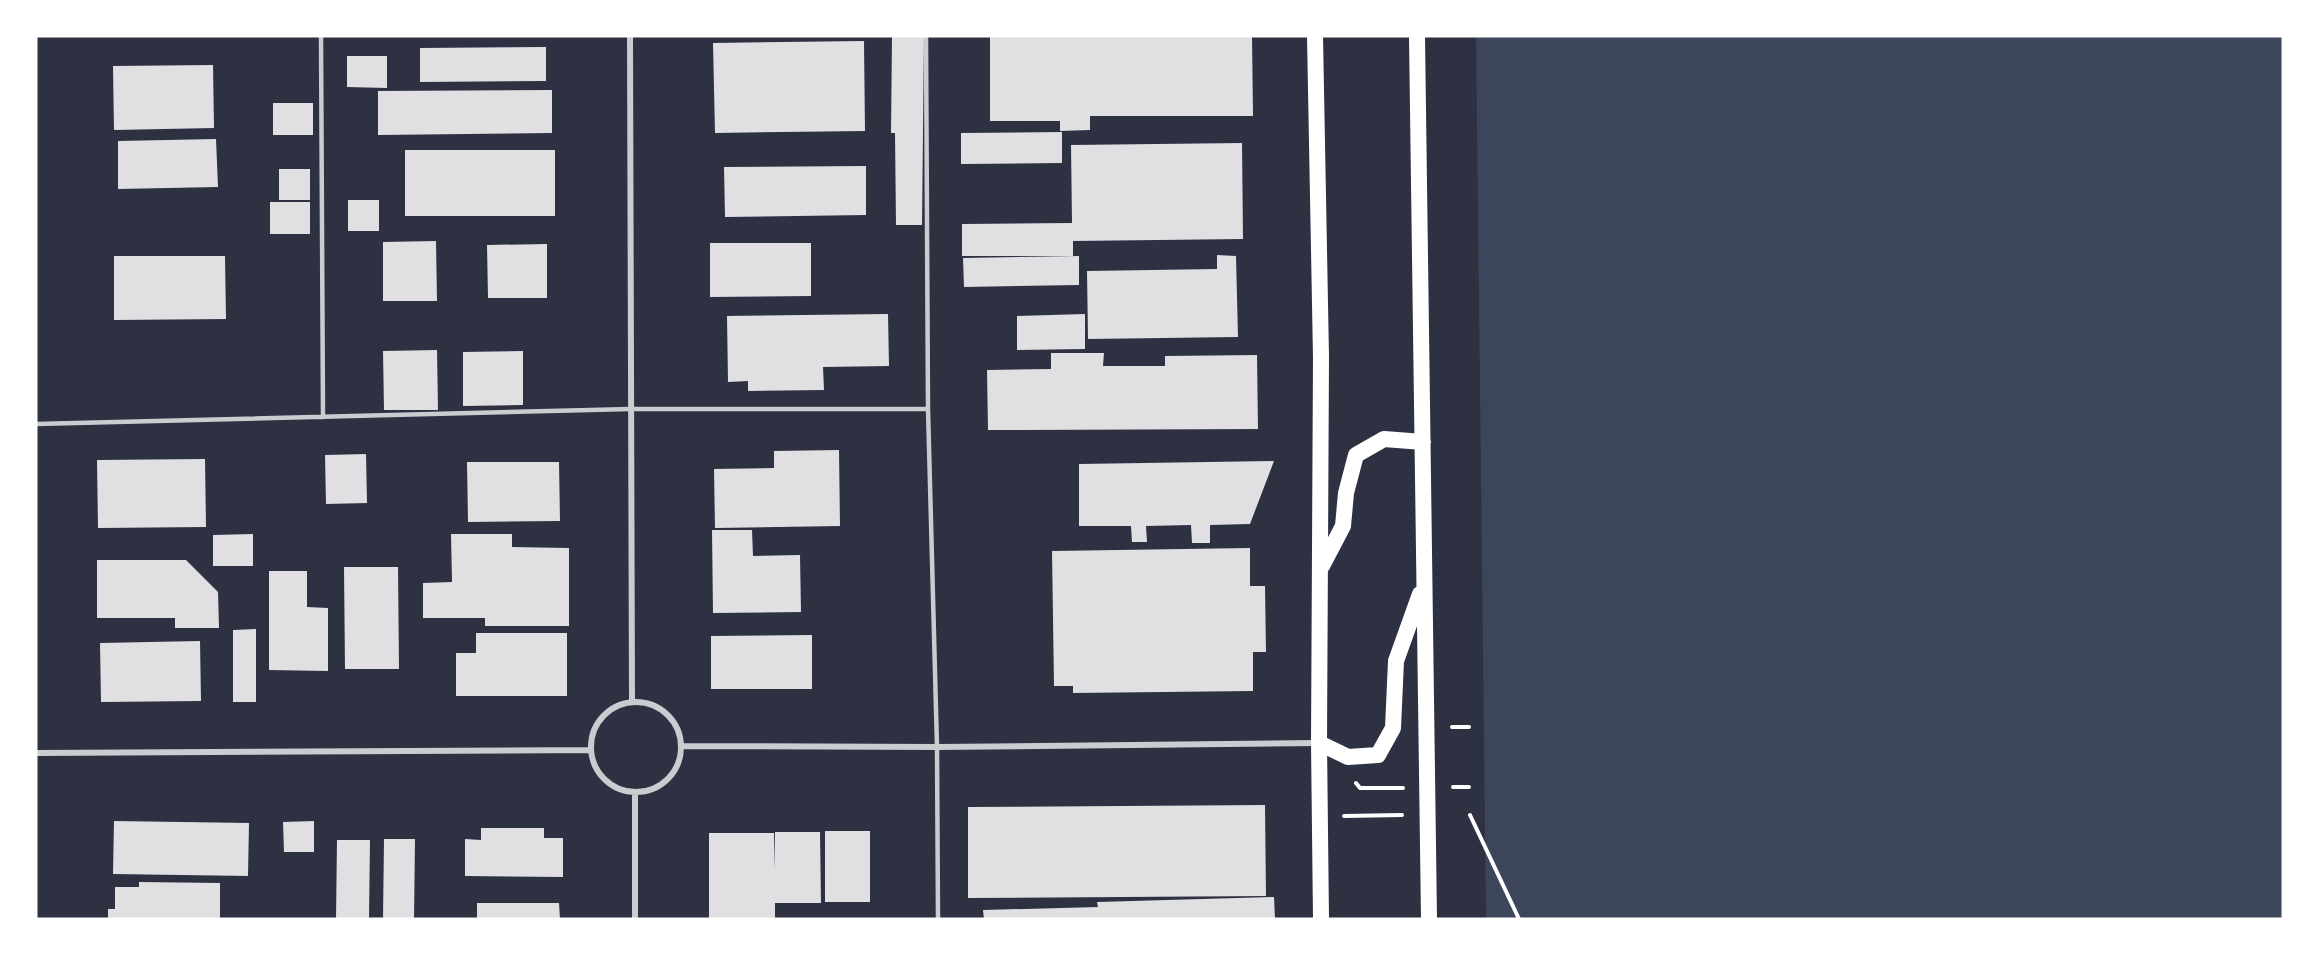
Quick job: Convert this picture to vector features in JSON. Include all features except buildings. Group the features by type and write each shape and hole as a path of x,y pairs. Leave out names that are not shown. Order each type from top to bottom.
{"highway":[{"path":"1316,36 1321,357 1319,742 1321,919"},
{"path":"1417,36 1429,919"},
{"path":"1320,570 1343,526 1346,493 1356,454 1384,439 1423,442"},
{"path":"1319,742 1348,757 1378,755 1393,728 1396,661 1424,581"}],"street":[{"path":"630,36 632,702"},
{"path":"632,702 647,703 660,708 672,718 679,731 682,746 679,764 669,780 653,790 635,794 618,790 604,781 594,766 591,750 592,736 606,713 618,705 632,702"},
{"path":"682,746 937,747 1319,742"},
{"path":"36,753 591,750"},
{"path":"635,794 635,919"}],"lane":[{"path":"321,36 323,417"},
{"path":"926,36 928,409 937,747 938,919"},
{"path":"36,424 632,409 928,409"}],"path":[{"path":"1360,788 1410,788"},
{"path":"1470,814 1519,919"},
{"path":"1359,816 1411,815"}],"shaded area":[{"path":"1476,36 2283,36 2283,919 1486,919"}]}
